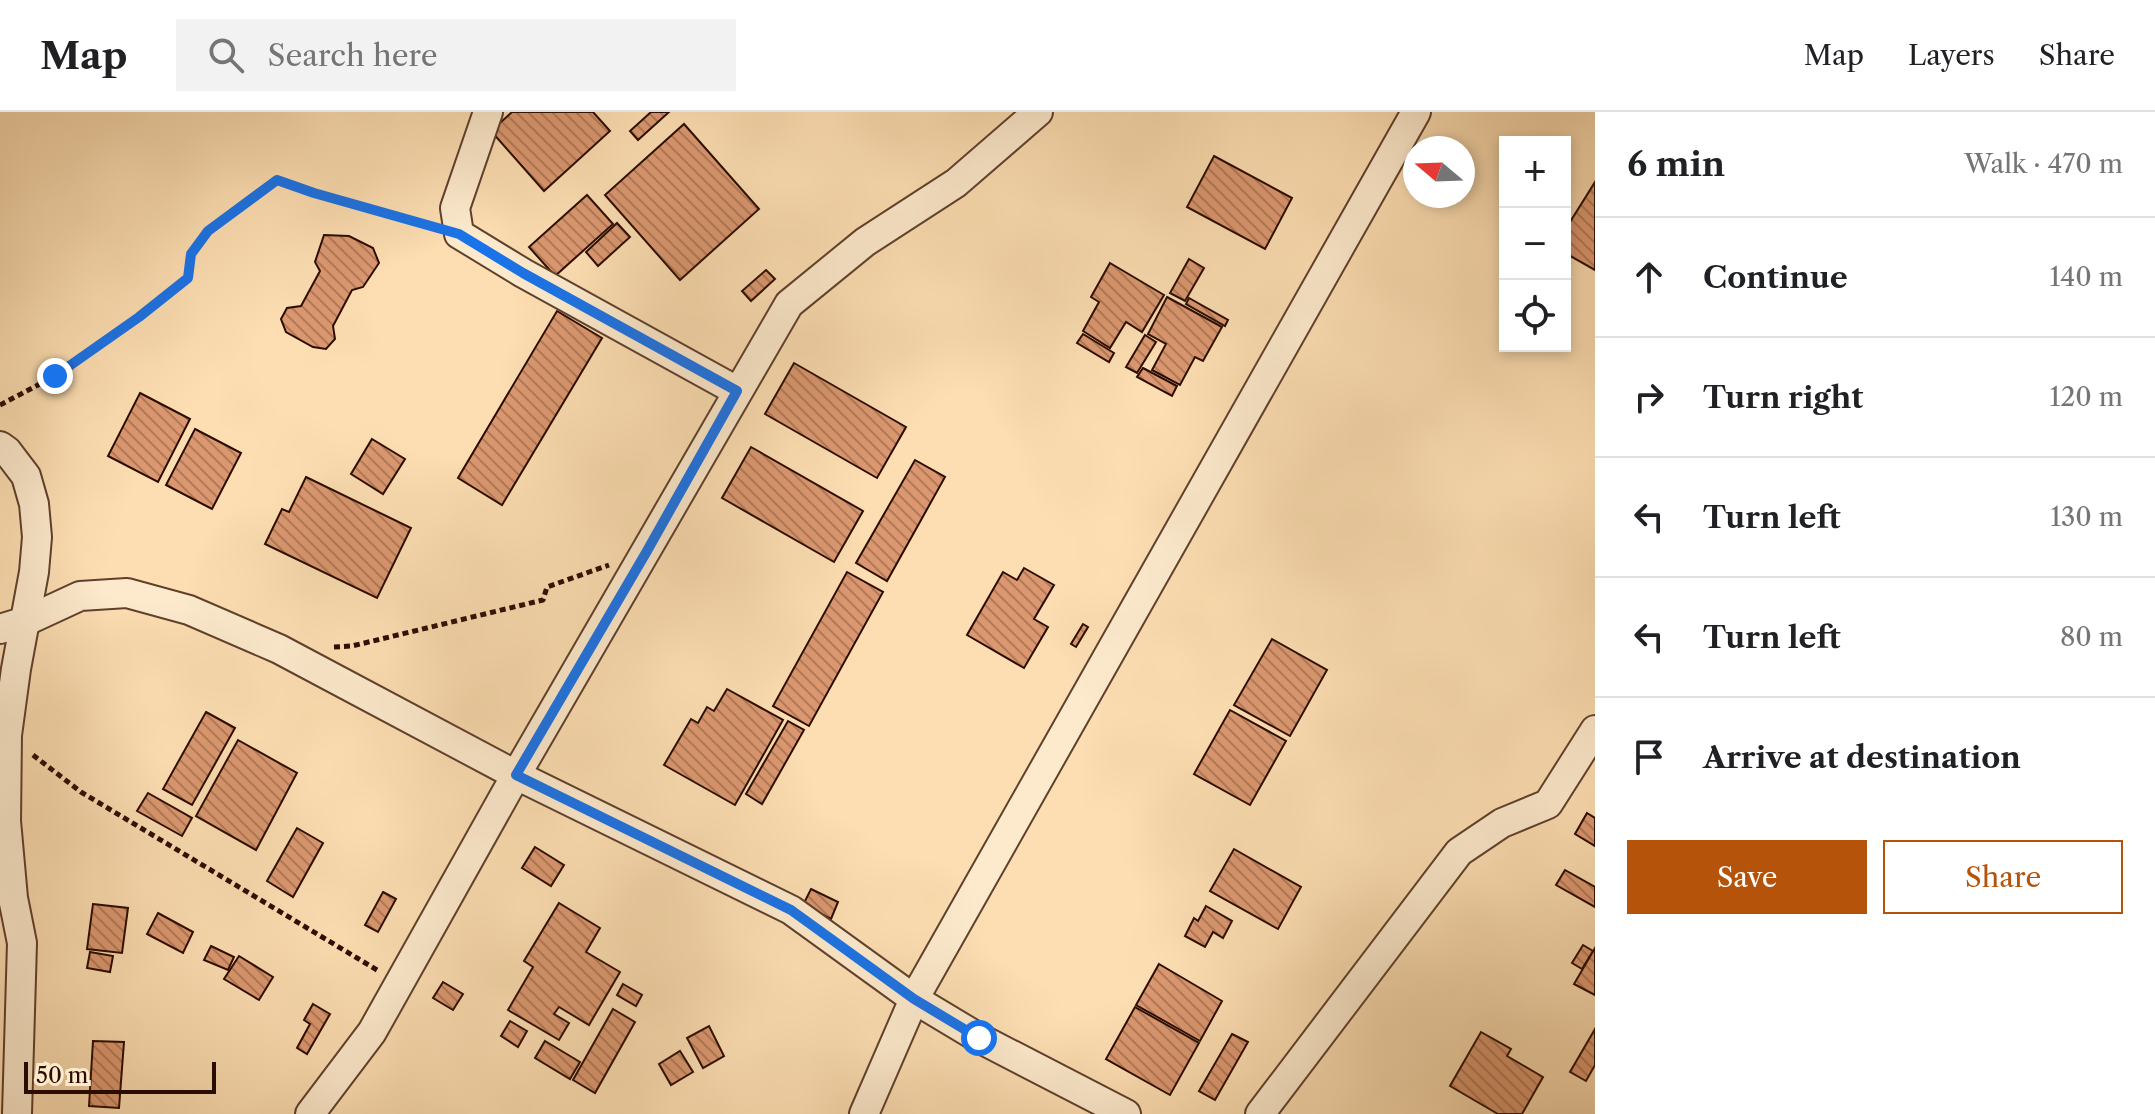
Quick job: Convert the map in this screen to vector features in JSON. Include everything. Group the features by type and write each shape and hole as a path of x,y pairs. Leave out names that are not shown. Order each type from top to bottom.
{"street":[{"path":"488,112 455,208 459,234 523,273 737,391"},
{"path":"310,1114 372,1032 516,775 789,304 865,242 956,183 1038,112"},
{"path":"864,1114 914,999 1416,112"},
{"path":"0,446 26,476 34,504 35,561 13,625 16,669 7,735 6,821 13,898 22,943 17,1114"},
{"path":"13,625 80,596 127,593 189,610 279,649 516,775 791,910 914,999 979,1038 1126,1114"},
{"path":"1260,1114 1459,852 1502,823 1548,804 1595,730"}],"path":[{"path":"0,405 55,376 188,278 191,254 208,231 277,180 459,234"},
{"path":"323,647 352,646 543,600 547,587 647,551"},
{"path":"7,735 81,792 399,983"}],"building":[{"path":"512,112 593,112 610,131 544,191 491,131"},
{"path":"651,112 669,112 638,140 630,131"},
{"path":"684,124 759,209 680,280 605,195"},
{"path":"1214,156 1292,198 1265,249 1187,207"},
{"path":"1595,182 1595,270 1571,256 1571,220"},
{"path":"587,195 613,224 555,276 529,247"},
{"path":"617,223 630,237 598,266 586,252"},
{"path":"324,235 349,236 373,248 379,263 363,287 352,290 333,326 335,339 326,349 313,347 286,332 281,319 287,308 301,306 320,271 315,262"},
{"path":"1189,259 1204,268 1185,301 1170,293"},
{"path":"1110,263 1164,295 1142,332 1126,322 1110,348 1083,331 1099,302 1091,297"},
{"path":"766,270 775,279 751,301 742,291"},
{"path":"1167,297 1222,327 1203,361 1195,357 1180,385 1152,370 1166,344 1148,334"},
{"path":"1189,298 1228,320 1225,326 1186,304"},
{"path":"557,311 602,338 502,505 458,478"},
{"path":"1083,334 1114,353 1109,362 1077,343"},
{"path":"1145,335 1156,342 1137,373 1126,367"},
{"path":"794,363 906,427 877,478 765,414"},
{"path":"1143,368 1177,386 1172,396 1137,377"},
{"path":"140,393 190,419 158,482 108,456"},
{"path":"195,429 241,453 212,509 166,485"},
{"path":"372,439 405,459 383,494 351,474"},
{"path":"751,447 863,511 834,562 722,498"},
{"path":"915,460 945,477 887,581 856,563"},
{"path":"306,477 411,528 377,598 265,544 282,509 289,512"},
{"path":"1024,568 1054,585 1034,619 1048,627 1024,668 967,635 1003,572 1017,580"},
{"path":"847,572 883,592 809,726 773,706"},
{"path":"1083,624 1088,627 1076,647 1071,644"},
{"path":"1272,639 1327,670 1290,736 1234,705"},
{"path":"727,689 783,720 735,805 664,765 691,719 698,723 707,707 714,711"},
{"path":"1230,710 1286,741 1250,805 1194,774"},
{"path":"206,712 235,728 192,805 163,789"},
{"path":"788,721 804,730 762,804 746,794"},
{"path":"238,740 297,773 256,850 196,816"},
{"path":"148,793 192,818 182,836 137,811"},
{"path":"1587,813 1595,818 1595,846 1575,834"},
{"path":"297,828 323,843 293,897 267,881"},
{"path":"535,847 564,865 551,886 522,868"},
{"path":"1234,849 1301,887 1278,929 1210,891"},
{"path":"1565,870 1595,887 1595,907 1556,885"},
{"path":"811,889 838,902 831,919 803,905"},
{"path":"383,892 396,899 378,932 365,925"},
{"path":"559,903 600,928 586,952 620,972 589,1025 559,1007 554,1014 569,1023 559,1040 508,1010 533,967 524,961"},
{"path":"93,904 128,908 122,953 87,949"},
{"path":"1206,906 1232,921 1223,938 1213,932 1205,947 1185,936 1194,918 1198,921"},
{"path":"158,913 193,932 183,953 147,934"},
{"path":"1583,945 1593,951 1582,969 1572,963"},
{"path":"211,946 234,957 228,970 204,960"},
{"path":"1595,948 1595,995 1574,984"},
{"path":"90,952 113,956 110,972 87,968"},
{"path":"239,956 273,977 259,1000 224,979"},
{"path":"1159,964 1222,1001 1200,1041 1136,1005"},
{"path":"443,982 463,994 453,1010 433,998"},
{"path":"623,984 642,995 636,1006 617,995"},
{"path":"313,1004 330,1014 307,1054 297,1048 310,1024 304,1020"},
{"path":"1135,1007 1199,1043 1170,1095 1106,1059"},
{"path":"613,1009 635,1022 595,1093 573,1080"},
{"path":"510,1021 527,1031 518,1047 501,1036"},
{"path":"709,1026 724,1056 703,1068 687,1038"},
{"path":"1595,1029 1595,1065 1586,1081 1570,1072"},
{"path":"1481,1032 1511,1049 1507,1056 1543,1077 1522,1114 1498,1114 1450,1086"},
{"path":"1232,1034 1248,1042 1215,1100 1199,1091"},
{"path":"93,1041 124,1042 119,1108 89,1106"},
{"path":"545,1041 580,1062 570,1079 535,1058"},
{"path":"680,1051 693,1072 671,1085 659,1064"}],"route":[{"path":"55,376 188,278 191,254 208,231 277,180 459,234 523,273 737,391 516,775 791,910 914,999 979,1038"}]}
